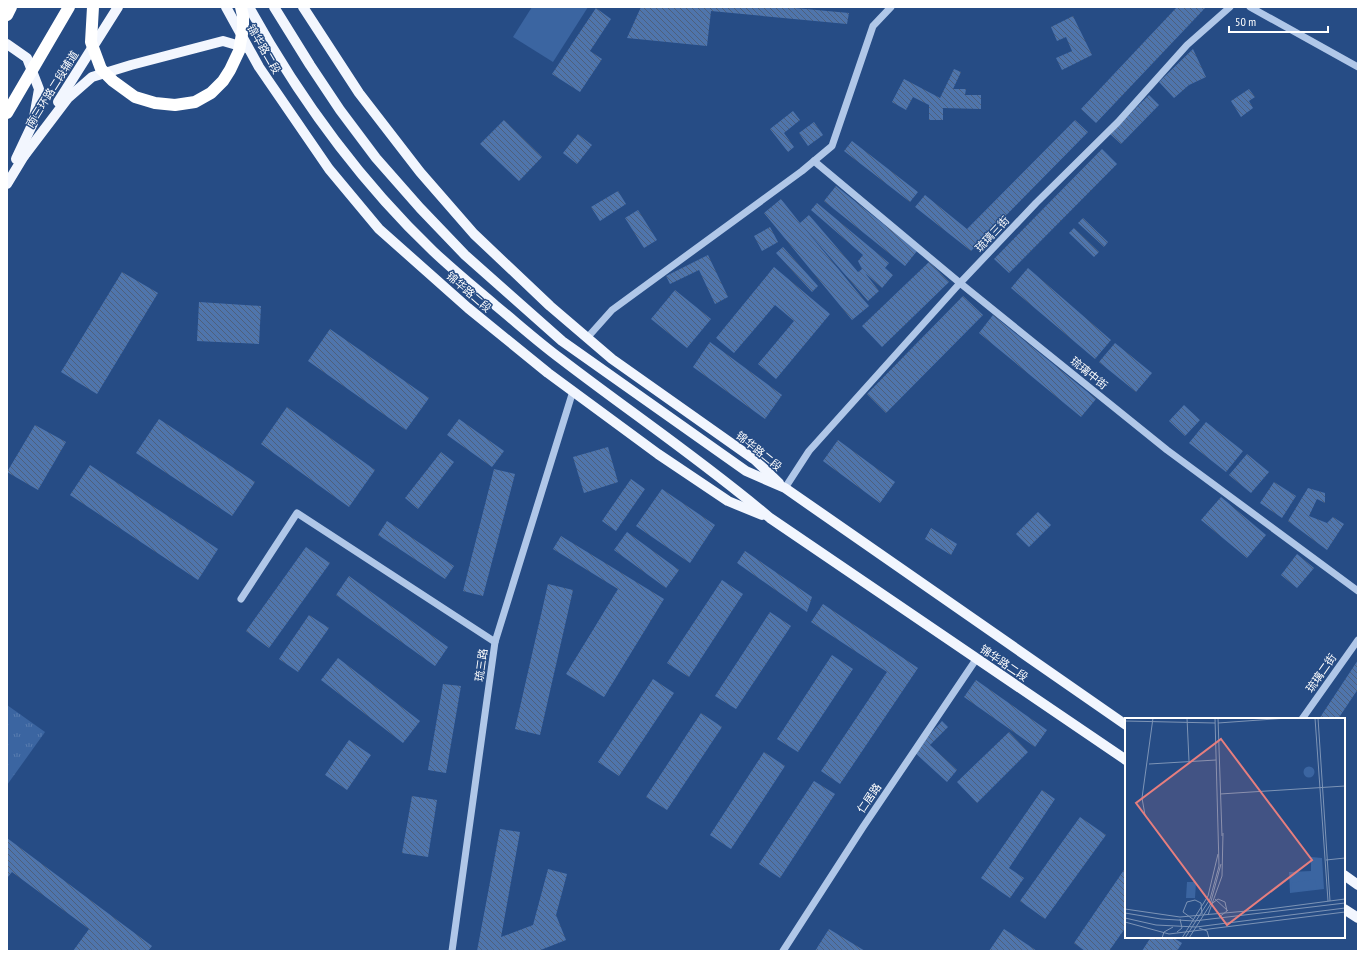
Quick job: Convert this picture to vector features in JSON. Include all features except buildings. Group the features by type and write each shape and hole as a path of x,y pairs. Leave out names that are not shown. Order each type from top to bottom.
{"highway":[{"path":"7,15 11,7"},
{"path":"7,114 69,7"},
{"path":"93,7 91,16 91,42 101,69 113,81 135,97 155,103 175,105 194,102 211,93 223,81 239,51 244,16 241,7"}],"main road":[{"name":"南三环路二段辅道","path":"7,184 118,7"},
{"name":"锦华路二段","path":"226,7 259,67 329,169 379,229 468,308 548,373 658,454 728,501 770,518"},
{"name":"锦华路二段","path":"249,7 286,70 342,148 401,218 434,252 463,278 559,358 734,488 770,518 1125,759"},
{"name":"锦华路二段","path":"274,7 340,110 376,158 420,208 464,254 562,341 746,471 785,488"},
{"name":"锦华路二段","path":"303,7 359,93 420,172 474,234 550,306 612,359 755,460 785,488 1125,724"},
{"path":"24,156 68,98 92,77 131,65 223,41 249,49"},
{"path":"7,44 27,58 39,89 33,124 7,176"},
{"path":"1345,876 1358,884"},
{"path":"1345,910 1358,918"}],"street":[{"path":"587,338 612,310 802,171 832,146 874,26 892,7"},
{"name":"琉璃三街","path":"785,488 810,451 960,284 1036,203 1118,122 1187,45 1230,7"},
{"path":"1250,7 1358,67"},
{"name":"琉璃中街","path":"814,161 960,284 1167,450 1358,591"},
{"name":"琉三路","path":"452,951 495,642 573,391"},
{"path":"241,599 297,513 495,642"},
{"name":"琉璃二街","path":"1303,718 1358,640"},
{"name":"仁居路","path":"783,951 863,827 977,658"}],"green space":[{"path":"532,7 588,7 553,62 513,37"},
{"path":"7,705 45,732 7,785"}]}
